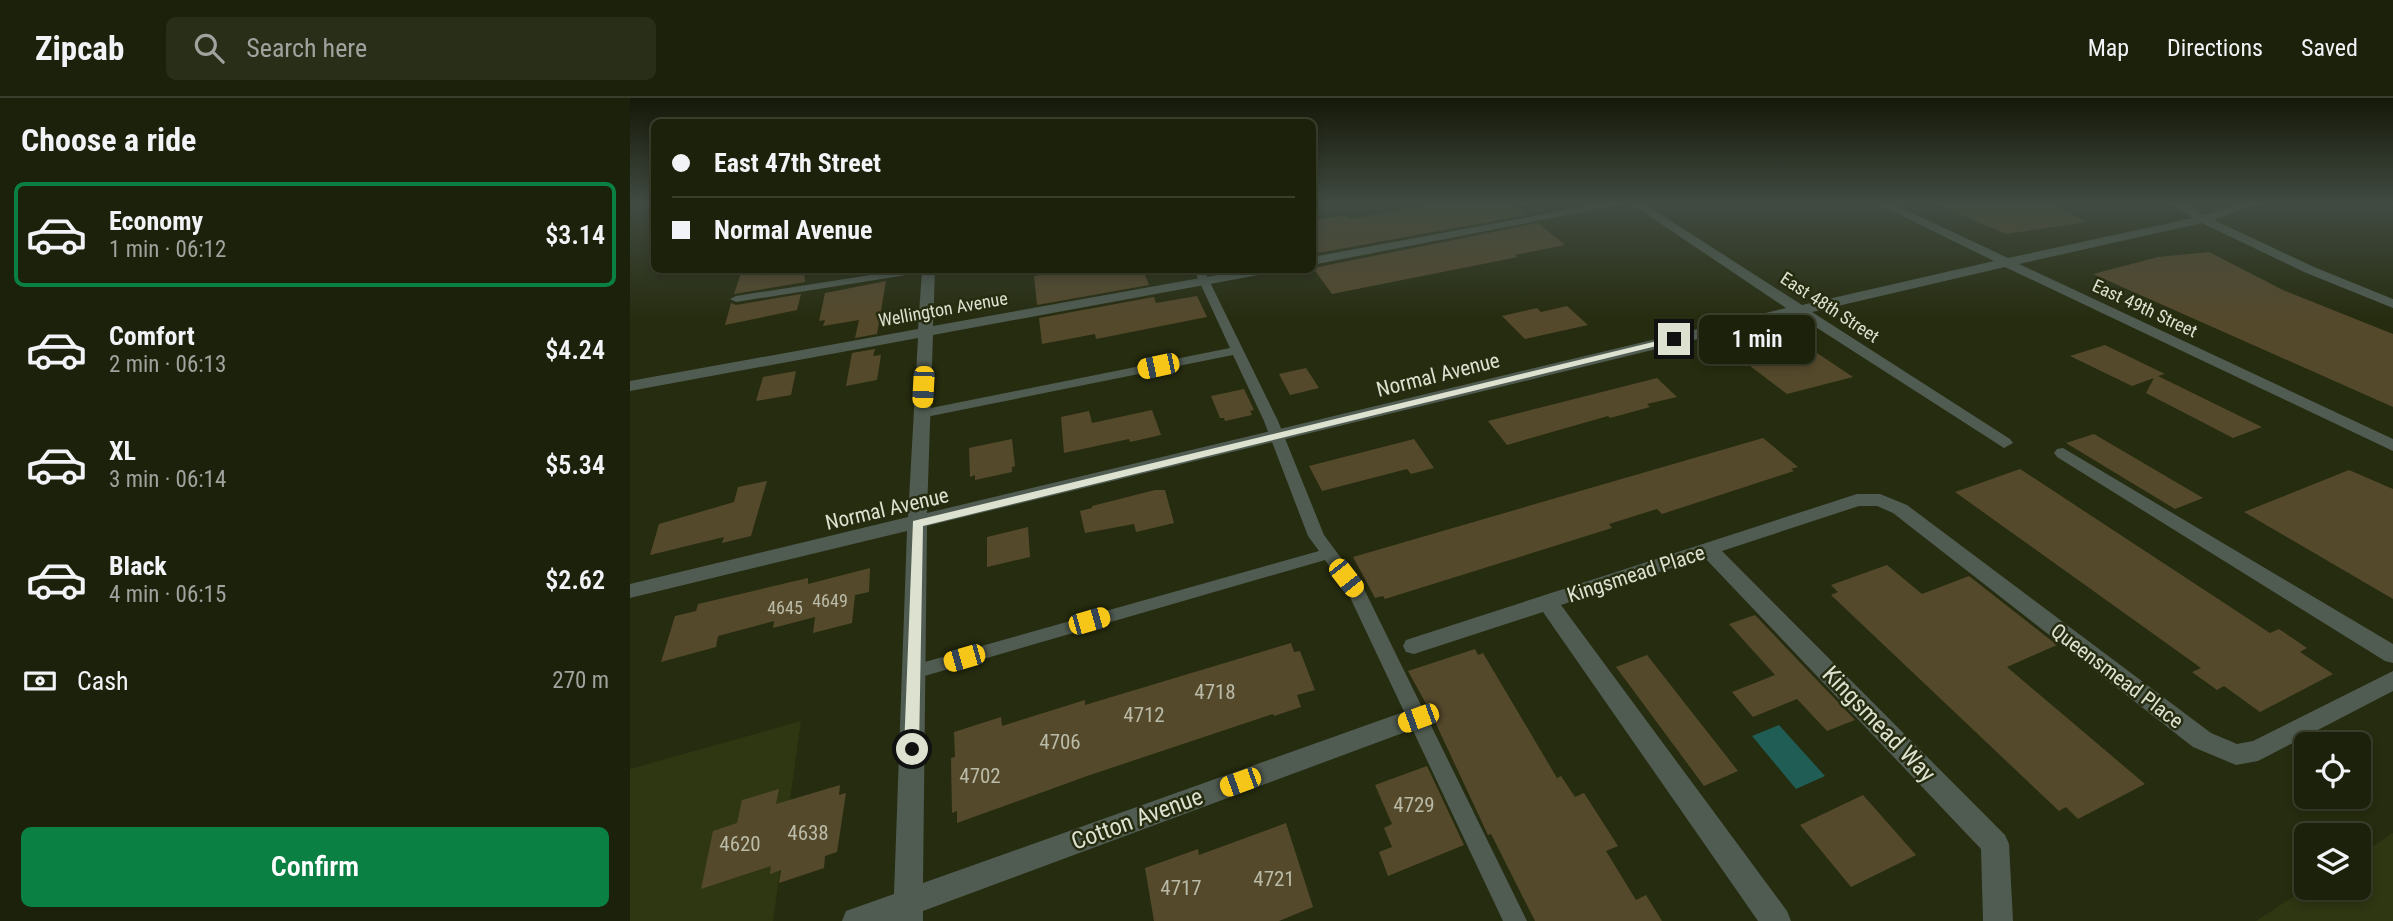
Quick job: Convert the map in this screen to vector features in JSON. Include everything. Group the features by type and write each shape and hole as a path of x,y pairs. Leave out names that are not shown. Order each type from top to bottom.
{"street":[{"path":"1316,260 1417,241"},
{"name":"East 48th Street","path":"1695,241 2004,443"},
{"name":"East 49th Street","path":"1960,241 2393,446"},
{"name":"Normal Avenue","path":"630,591 1801,310 1825,307 2105,241"},
{"path":"2248,241 2315,274 2393,304"},
{"path":"908,912 917,523 928,273"},
{"name":"Wellington Avenue","path":"630,386 925,332 1202,275 1227,273"},
{"path":"2063,453 2393,655"},
{"name":"Kingsmead Place","path":"1414,646 1857,500"},
{"name":"Queensmead Place","path":"1857,500 1880,500 1900,509 2202,740 2236,755 2259,751 2393,680"},
{"name":"Kingsmead Way","path":"1709,550 1995,844 1998,921"},
{"path":"1548,603 1776,921"},
{"name":"Cotton Avenue","path":"857,921 908,912 1418,718"}],"lane":[{"path":"736,299 900,273"},
{"path":"1202,275 1271,421 1316,536 1355,589 1514,921"},
{"path":"921,414 1237,350"},
{"path":"914,673 1329,554"}],"shaded area":[{"path":"801,721 773,921 630,921 630,769"},
{"path":"2393,833 2393,921 2256,921 2294,896 2294,900 2371,900 2371,847"}],"water":[{"path":"1779,725 1825,776 1796,789 1752,736"}],"building":[{"path":"1316,241 1381,241 1316,253"},
{"path":"1446,241 1561,241 1565,245 1332,294 1316,272 1316,267"},
{"path":"2209,252 2283,290 2393,334 2393,407 2093,274 2158,257"},
{"path":"741,273 804,273 805,282 734,294"},
{"path":"1054,273 1144,273 1149,285 1037,305 1034,276"},
{"path":"886,281 877,334 855,338 859,320 823,326 825,320 819,321 825,293"},
{"path":"801,294 797,310 725,325 731,303 736,305"},
{"path":"1197,296 1207,317 1096,339 1095,334 1042,344 1039,318 1154,297 1156,303"},
{"path":"1567,306 1588,325 1525,339 1502,316 1537,308 1541,312"},
{"path":"1799,341 1853,377 1787,394 1737,356"},
{"path":"2105,345 2165,374 2158,376 2262,427 2233,438 2146,393 2154,378 2132,386 2070,356"},
{"path":"875,349 873,356 881,355 877,380 846,386 852,353"},
{"path":"1306,368 1319,388 1290,395 1279,374"},
{"path":"796,371 791,395 756,401 763,377"},
{"path":"1657,378 1677,397 1647,404 1650,407 1507,445 1488,421"},
{"path":"1244,389 1254,410 1250,411 1252,415 1225,421 1220,418 1211,396"},
{"path":"1152,410 1161,435 1064,453 1061,417 1089,411 1092,423"},
{"path":"2094,434 2203,498 2175,509 2066,443"},
{"path":"1763,438 1798,467 1791,469 1794,471 1662,514 1657,509 1609,524 1612,528 1385,599 1383,596 1375,598 1353,557"},
{"path":"1012,439 1015,466 1012,467 1012,472 975,480 975,475 970,477 969,448"},
{"path":"1414,439 1434,468 1411,474 1407,469 1322,491 1309,466"},
{"path":"2020,469 2270,633 2279,629 2307,648 2300,652 2333,674 2260,712 2224,686 2217,690 2192,672 2201,668 1955,492"},
{"path":"2349,470 2393,489 2393,599 2244,512"},
{"path":"767,481 751,536 722,543 724,537 650,555 659,524 734,502 738,487"},
{"path":"1155,490 1165,490 1174,523 1136,532 1134,524 1085,533 1080,511"},
{"path":"1028,527 1030,557 987,567 987,537"},
{"path":"1887,565 1922,594 1969,576 2057,645 2007,667 2145,784 2078,819 2066,807 2059,811 1831,595 1838,592 1831,585"},
{"path":"870,568 869,592 855,595 852,623 813,633 815,617 773,628 774,621 718,636 716,647 661,662 675,616 696,611 698,604 808,578 808,584"},
{"path":"1755,615 1855,720 1827,731 1797,699 1753,717 1732,692 1775,675 1729,624"},
{"path":"1291,643 1294,652 1300,651 1315,690 1297,695 1301,707 1090,775 957,823 957,811 952,813 951,758 955,757 954,732 1001,717 1002,726 1085,700 1085,705"},
{"path":"1475,649 1478,655 1483,653 1557,778 1561,776 1575,797 1584,793 1618,846 1606,851 1636,900 1646,895 1662,921 1535,921 1491,834 1488,835 1429,709 1408,671"},
{"path":"1647,655 1738,771 1704,786 1616,667"},
{"path":"1427,766 1464,845 1388,876 1379,852 1392,847 1384,828 1392,824 1375,785"},
{"path":"840,785 839,795 846,793 837,852 825,856 824,868 779,883 781,870 770,874 771,866 701,889 713,831 737,823 742,800 779,789 776,804"},
{"path":"1863,795 1916,855 1851,887 1800,825"},
{"path":"1286,823 1313,907 1279,921 1154,921 1145,868 1198,849 1199,855"}],"route":[{"path":"912,749 917,523 1674,339"}]}
